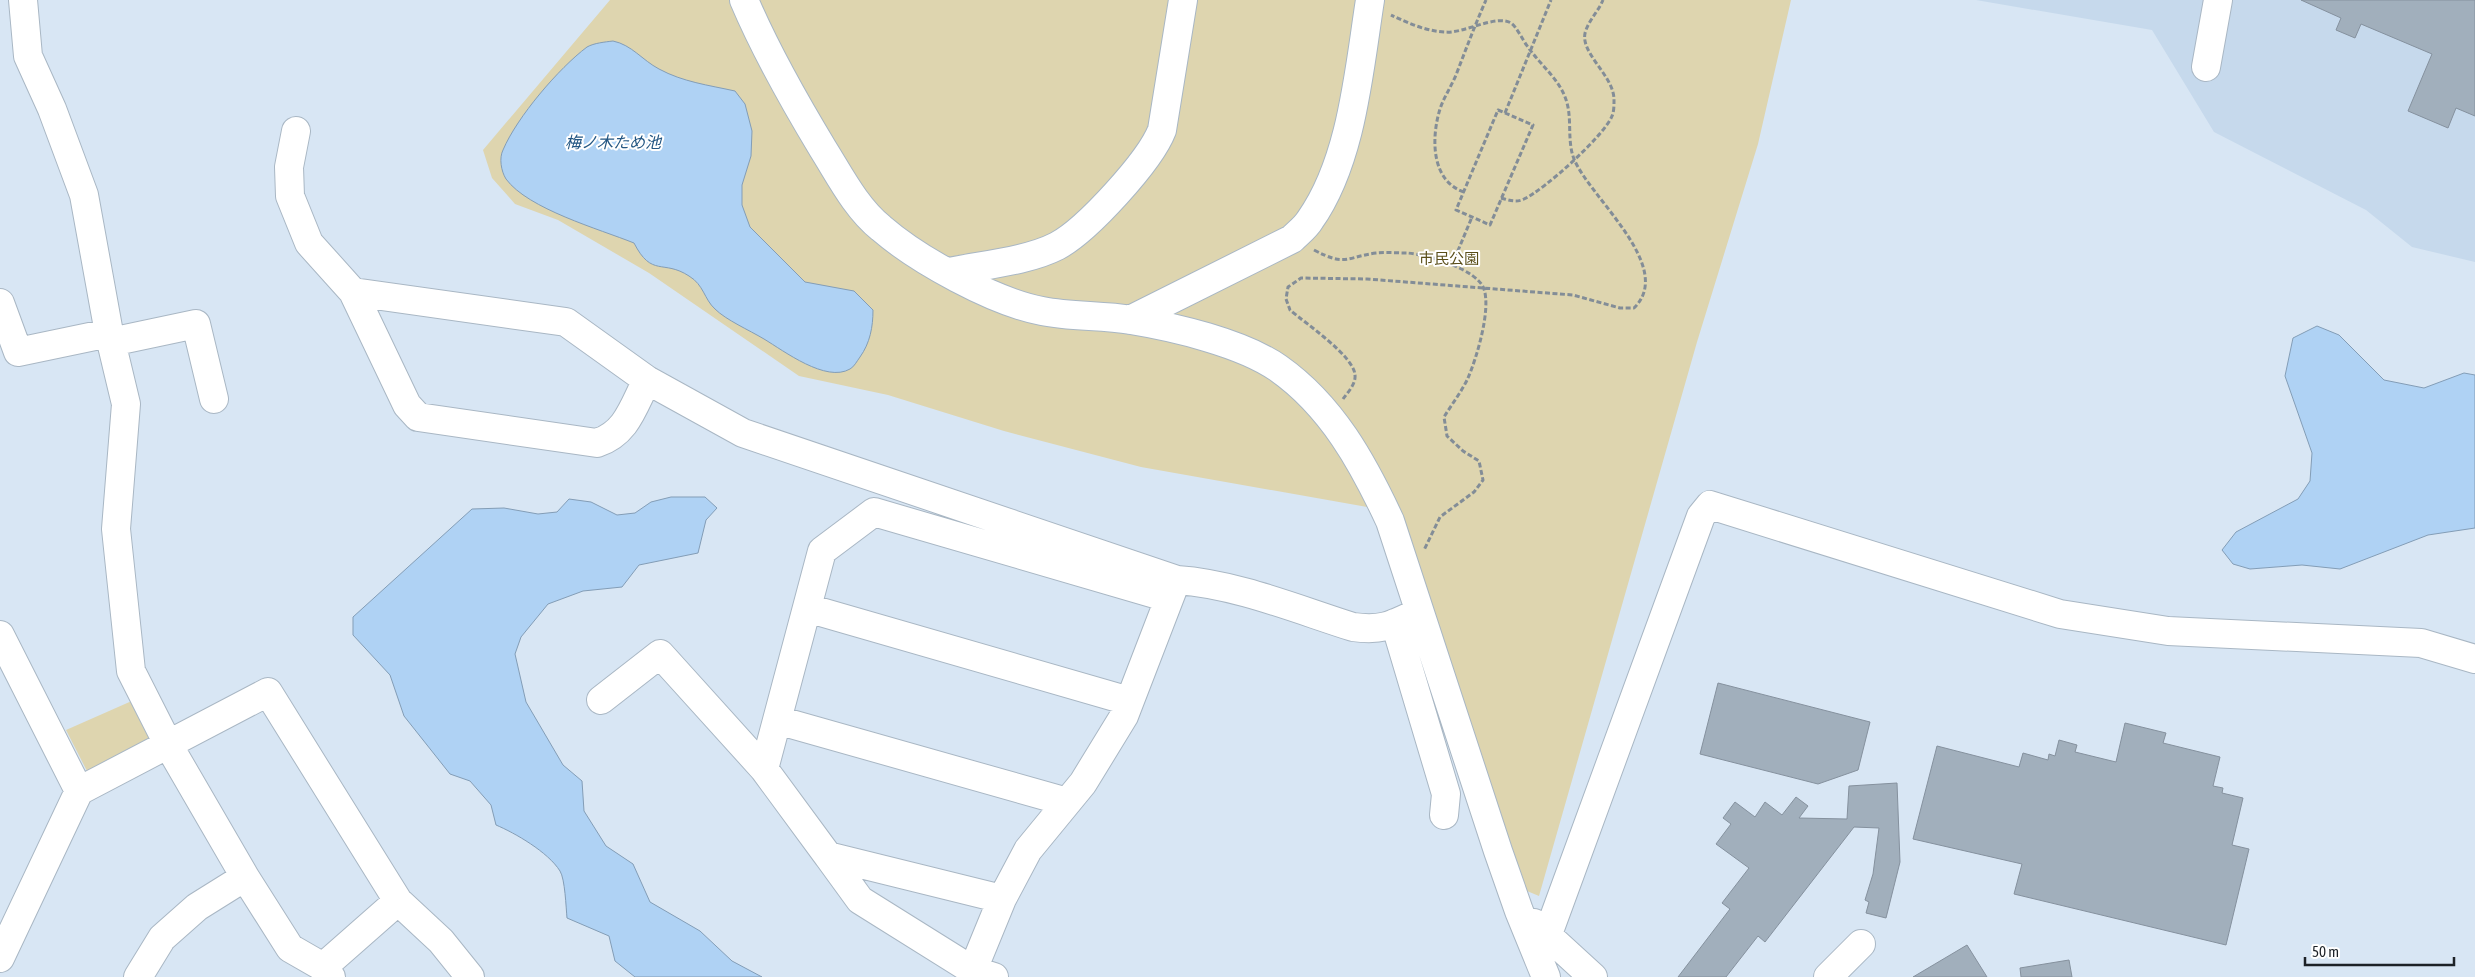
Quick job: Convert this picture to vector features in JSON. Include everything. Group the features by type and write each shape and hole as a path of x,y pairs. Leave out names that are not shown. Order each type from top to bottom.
{"street":[{"path":"22,0 28,56 52,109 84,195 110,338 126,404 116,529 131,671 169,746 245,877 290,948 327,972 398,901"},
{"path":"744,0 799,109 857,202 886,232 912,252 998,298 1041,311 1082,317 1130,320 1222,342 1251,353 1278,368 1342,432 1368,474 1390,521 1409,583 1407,618 1446,794 1444,815"},
{"path":"949,272 1036,254 1058,246 1075,234 1136,171 1156,144 1162,130 1183,0"},
{"path":"2206,67 2218,0"},
{"path":"1130,320 1292,239 1310,220 1333,176 1350,123 1370,1"},
{"path":"296,131 289,167 290,196 309,243 353,292 407,405 418,417 597,443 611,439 622,428 646,380"},
{"path":"353,292 566,322 646,380 743,433 1173,589"},
{"path":"0,303 18,352 196,324 214,399"},
{"path":"1548,934 1701,516 1710,505 2060,614 2168,631 2421,643 2475,659"},
{"path":"764,770 822,552 874,512 1173,589 1200,581 1222,586 1352,627 1385,628 1407,618"},
{"path":"601,700 660,654 764,770 860,900 979,975 1002,899 1028,850 1083,783 1124,716 1173,589"},
{"path":"807,608 1129,701"},
{"path":"1407,618 1546,977"},
{"path":"0,635 79,791"},
{"path":"0,958 79,791 169,746 268,692 398,901 441,941 470,977"},
{"path":"777,720 1067,802"},
{"path":"828,856 1002,899"},
{"path":"138,977 162,938 198,907 245,877"},
{"path":"1519,911 1548,934 1593,977"},
{"path":"1828,977 1861,944"}],"path":[{"path":"1464,192 1454,189 1445,180 1437,163 1435,130 1440,108 1455,77 1473,28 1486,0"},
{"path":"1505,113 1551,0"},
{"path":"1501,198 1515,201 1523,200 1540,189 1598,135 1612,116 1614,100 1611,82 1585,45 1585,31 1603,0"},
{"path":"1328,416 1352,388 1355,375 1349,360 1290,310 1286,298 1288,286 1301,278 1317,277 1574,294 1620,308 1634,308 1642,300 1646,287 1640,256 1574,159 1569,134 1567,103 1549,71 1530,50 1511,23 1499,20 1473,28 1446,33 1425,29 1389,14 1370,1"},
{"path":"1498,110 1533,125 1490,225 1456,210 1464,192 1498,110"},
{"path":"1452,265 1472,217"},
{"path":"1292,239 1322,255 1340,261 1376,254 1409,253 1452,265 1478,280 1484,288 1486,308 1468,377 1444,417 1447,436 1479,461 1483,480 1474,492 1440,517 1409,583"}],"shaded area":[{"path":"1976,0 2475,0 2475,262 2412,247 2366,210 2214,132 2152,30"}],"green space":[{"name":"市民公園","path":"610,0 1791,0 1758,144 1697,342 1539,896 1527,891 1430,607 1401,513 1141,467 1004,431 888,395 799,376 649,273 558,220 515,204 492,178 483,150"},
{"path":"134,700 156,738 87,771 66,730"}],"water":[{"name":"梅ノ木ため池","path":"613,41 626,46 653,65 677,77 735,91 745,104 752,131 751,156 742,185 742,205 750,227 805,282 854,291 873,310 872,329 869,340 851,368 840,372 829,372 806,364 720,313 711,305 698,284 689,276 680,271 658,266 647,261 640,254 634,243 584,225 530,200 516,190 506,179 501,165 502,153 509,137 528,108 564,67 587,47"},
{"path":"2317,326 2339,335 2384,380 2424,388 2464,373 2475,375 2475,528 2428,535 2340,569 2302,565 2250,569 2233,564 2222,550 2236,532 2298,499 2310,481 2312,453 2285,376 2293,338"},
{"path":"671,497 705,497 717,508 706,520 698,553 639,565 622,587 583,591 548,604 521,637 515,654 526,702 563,765 582,781 584,811 606,846 633,864 650,902 700,931 732,961 762,977 635,977 615,961 609,936 567,918 562,875 555,864 531,844 496,825 491,805 470,781 450,774 404,716 390,675 353,635 353,617 472,509 504,508 538,514 557,512 569,499 591,502 617,515 635,513 651,502"}],"building":[{"path":"2301,0 2475,0 2475,116 2456,108 2448,128 2408,111 2432,54 2361,24 2355,38 2336,30 2341,18"},
{"path":"1718,683 1870,722 1858,770 1818,784 1700,754"},
{"path":"2125,723 2166,733 2163,743 2220,757 2213,786 2223,788 2222,793 2243,798 2232,845 2249,849 2226,945 2014,894 2022,864 1913,839 1937,746 2019,767 2023,753 2048,760 2049,754 2055,756 2059,740 2077,745 2075,752 2116,762"},
{"path":"1897,783 1900,862 1886,918 1866,913 1869,902 1865,900 1873,874 1879,828 1854,827 1765,942 1758,936 1726,977 1678,977 1730,909 1722,903 1749,868 1716,844 1731,824 1723,818 1735,802 1755,817 1765,802 1782,815 1796,797 1808,806 1799,818 1847,819 1849,786"},
{"path":"1967,945 1987,977 1913,977"},
{"path":"2069,960 2072,977 2021,977 2020,968"}]}
